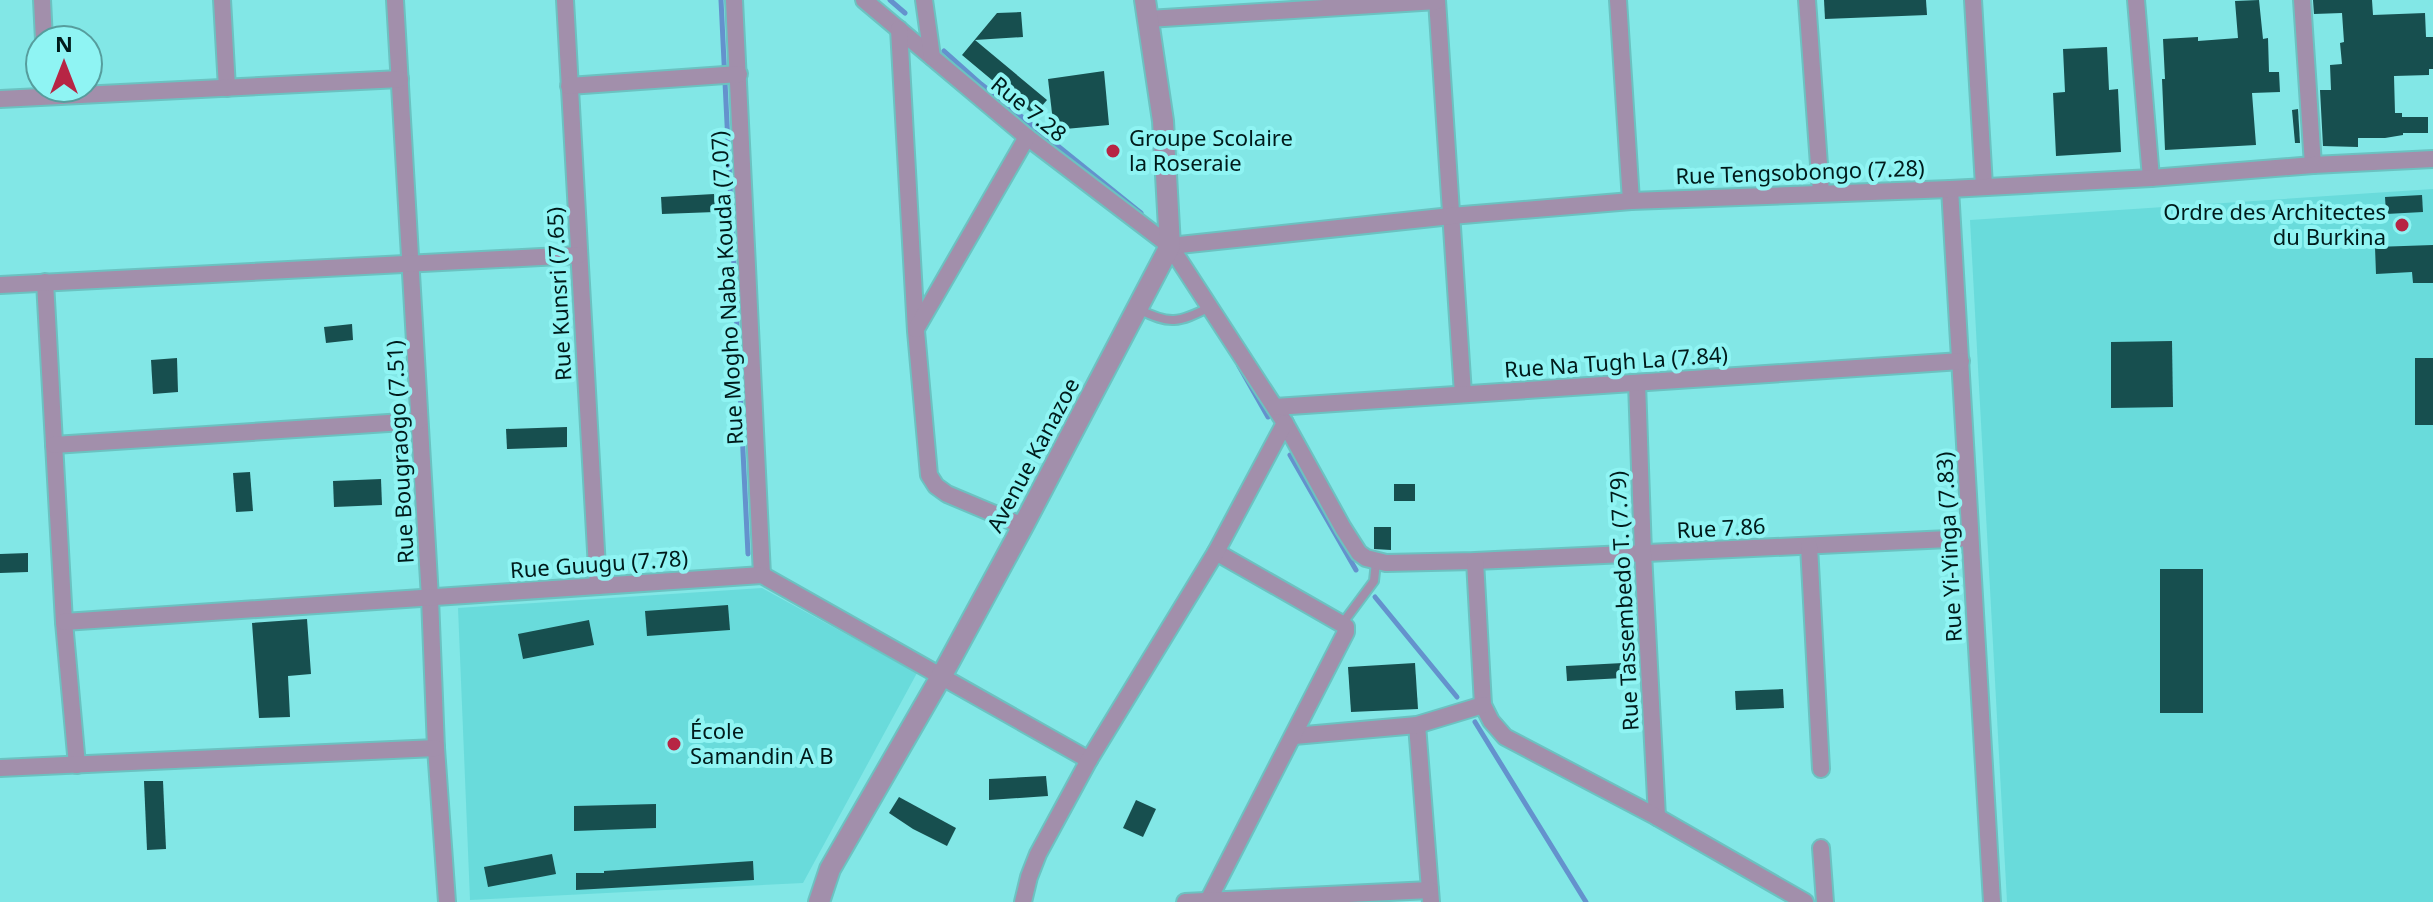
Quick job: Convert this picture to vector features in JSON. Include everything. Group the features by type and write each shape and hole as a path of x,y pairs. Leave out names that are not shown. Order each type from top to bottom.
{"street":[{"path":"42,0 43,24"},
{"path":"222,0 227,88"},
{"name":"Rue Bougraogo (7.51)","path":"395,0 447,902"},
{"name":"Rue Kunsri (7.65)","path":"565,0 598,586"},
{"name":"Rue Mogho Naba Kouda (7.07)","path":"734,0 762,575"},
{"name":"Rue 7.28","path":"864,0 1027,137 1170,246 1285,423 1359,553 1376,562"},
{"path":"924,0 932,57"},
{"path":"1170,246 1163,121 1146,10 1437,0 1463,394"},
{"path":"1618,0 1631,201"},
{"path":"1807,0 1821,192"},
{"path":"1973,0 1984,186"},
{"path":"2136,0 2151,178"},
{"path":"2302,0 2313,165"},
{"path":"899,29 916,331 928,467 932,480 947,494 1023,526"},
{"path":"569,86 739,74"},
{"path":"104,91 400,79"},
{"path":"0,99 24,96"},
{"path":"916,331 1027,137"},
{"name":"Rue Tengsobongo (7.28)","path":"1170,246 1451,216 1631,201 1950,189 2433,159"},
{"name":"Rue Yi-Yinga (7.83)","path":"1950,189 1992,902"},
{"name":"Avenue Kanazoe","path":"819,902 830,869 942,675 1170,246"},
{"path":"0,285 579,255"},
{"path":"45,282 64,622 77,765"},
{"name":"Rue Na Tugh La (7.84)","path":"1275,407 1961,361"},
{"name":"Rue Tassembedo T. (7.79)","path":"1637,383 1657,817"},
{"path":"54,445 419,421"},
{"path":"1023,902 1038,854 1089,760 1216,552 1285,423"},
{"name":"Rue 7.86","path":"1376,562 1475,561 1970,538"},
{"path":"1809,546 1821,769"},
{"path":"1208,901 1345,637 1346,627 1216,552"},
{"path":"1475,561 1483,705 1491,721 1505,737 1657,817 1805,902"},
{"path":"762,575 1089,760"},
{"name":"Rue Guugu (7.78)","path":"64,622 762,575"},
{"path":"1294,736 1417,725 1483,705"},
{"path":"1185,902 1431,896 1417,725"},
{"path":"0,768 436,748"},
{"path":"1821,848 1825,902"}],"lane":[{"path":"1137,309 1160,320 1171,321 1190,317 1210,307"},
{"path":"1342,624 1374,581 1376,562"}],"shaded area":[{"path":"2433,189 2433,902 2007,902 1970,220"},
{"path":"762,588 917,673 803,883 470,900 458,608"}],"building":[{"path":"1824,0 1926,0 1927,15 1825,19"},
{"path":"2259,0 2263,39 2268,38 2269,72 2279,72 2280,92 2252,93 2256,145 2165,150 2163,39 2198,37 2198,41 2238,38 2235,1"},
{"path":"2313,0 2372,0 2373,15 2425,13 2426,37 2433,37 2433,69 2429,69 2429,75 2394,76 2395,113 2402,113 2402,117 2428,117 2428,133 2358,138 2358,147 2323,146 2320,90 2331,90 2330,65 2342,64 2340,43 2344,42 2342,13 2314,14"},
{"path":"1021,12 1023,37 975,40 1047,100 1034,115 962,55 997,13"},
{"path":"2107,47 2109,90 2118,89 2121,152 2056,156 2053,93 2065,92 2063,49"},
{"path":"1104,71 1109,125 1054,130 1048,79"},
{"path":"2298,109 2300,143 2295,143 2292,110"},
{"path":"714,194 715,212 662,214 661,197"},
{"path":"2422,195 2423,212 2386,214 2385,197"},
{"path":"2433,245 2433,283 2413,283 2412,272 2376,274 2375,247"},
{"path":"352,324 353,340 326,343 324,327"},
{"path":"2172,341 2173,407 2111,408 2111,342"},
{"path":"177,358 178,392 153,394 151,360"},
{"path":"2415,358 2433,358 2433,425 2415,425"},
{"path":"567,427 567,447 507,449 506,429"},
{"path":"250,472 253,511 236,512 233,473"},
{"path":"381,479 382,505 334,507 333,481"},
{"path":"1394,484 1415,484 1415,501 1394,501"},
{"path":"1374,527 1391,527 1391,550 1374,549"},
{"path":"28,553 28,572 0,573 0,554"},
{"path":"2160,569 2203,569 2203,713 2160,713"},
{"path":"728,605 730,630 647,636 645,611"},
{"path":"307,619 311,674 288,676 290,717 259,718 252,623"},
{"path":"589,620 594,645 523,659 518,634"},
{"path":"1415,663 1418,709 1351,712 1348,667"},
{"path":"1623,663 1623,678 1567,681 1566,666"},
{"path":"1783,689 1784,708 1736,710 1735,691"},
{"path":"1046,776 1048,796 989,800 989,779"},
{"path":"144,781 163,781 166,849 147,850"},
{"path":"899,797 956,828 947,846 889,813"},
{"path":"1136,800 1156,809 1143,837 1123,828"},
{"path":"656,804 656,828 574,831 574,806"},
{"path":"552,854 556,874 488,887 484,867"},
{"path":"753,861 754,880 576,890 576,873"}],"waterway":[{"path":"721,0 748,554"},
{"path":"890,0 905,13"},
{"path":"944,51 1141,213"},
{"path":"1239,366 1268,417"},
{"path":"1290,455 1356,570"},
{"path":"1375,597 1457,697"},
{"path":"1475,722 1586,902"}],"place":[{"name":"Groupe Scolaire la Roseraie","path":"1113,151"},
{"name":"Ordre des Architectes du Burkina","path":"2402,225"},
{"name":"École Samandin A B","path":"674,744"}]}
